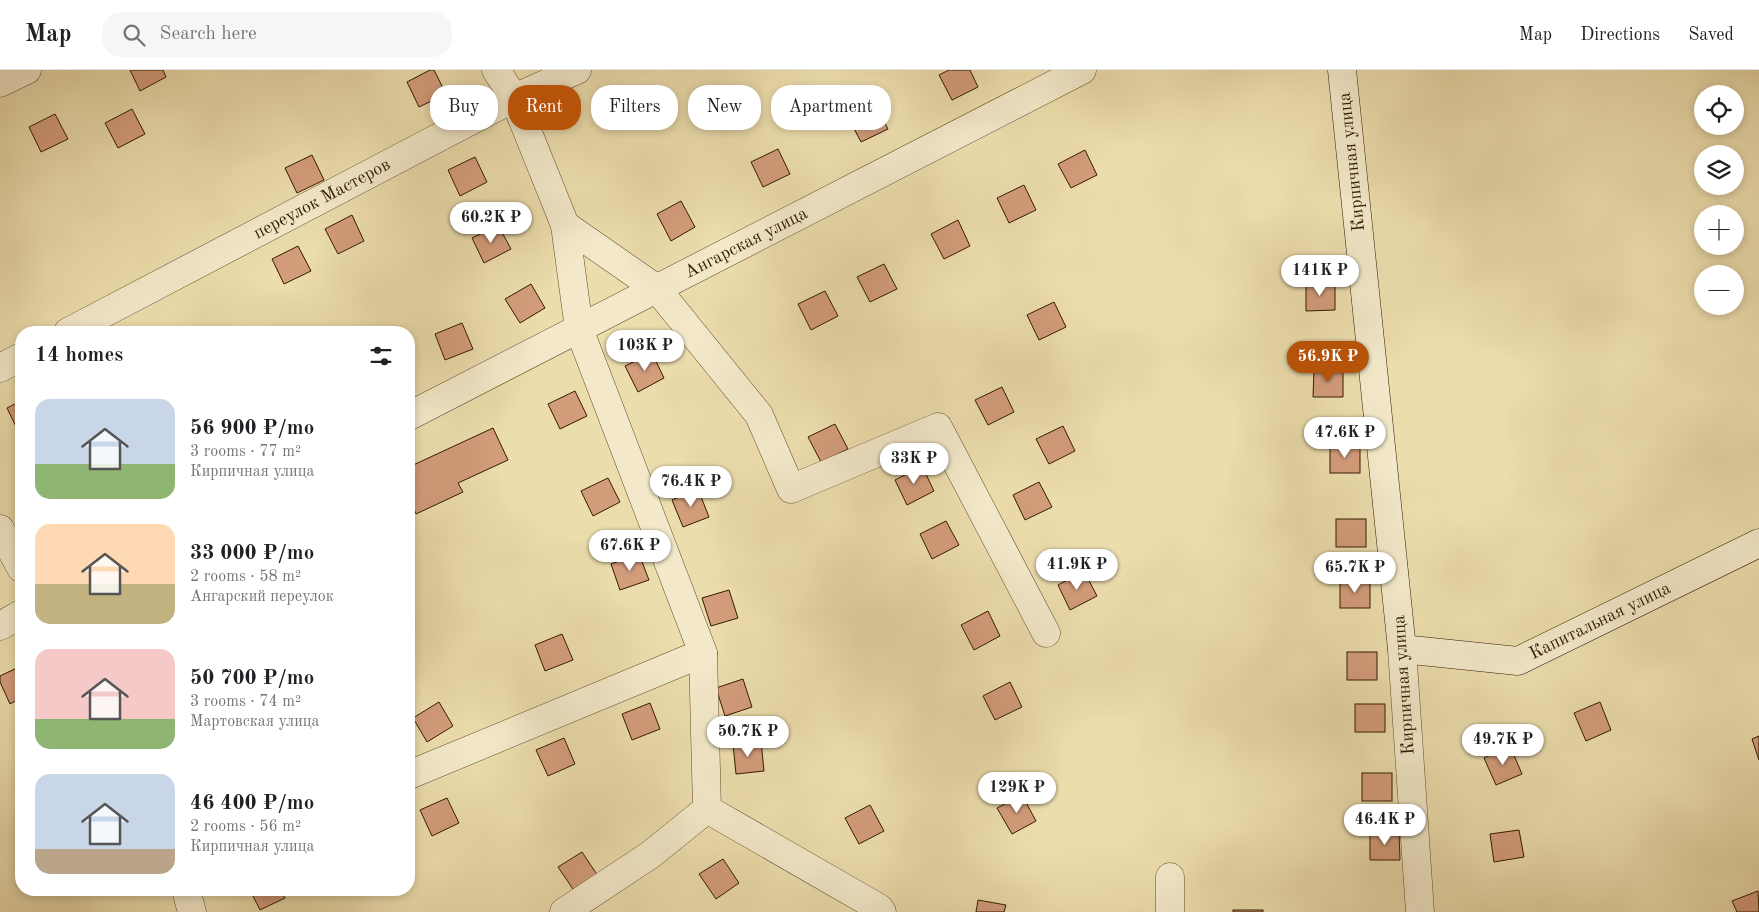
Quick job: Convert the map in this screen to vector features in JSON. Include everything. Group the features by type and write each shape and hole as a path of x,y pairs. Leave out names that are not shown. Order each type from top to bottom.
{"street":[{"path":"0,83 27,70"},
{"path":"496,70 508,89"},
{"name":"переулок Мастеров","path":"543,85 577,70"},
{"name":"Ангарская улица","path":"415,413 1082,70"},
{"name":"Кирпичная улица","path":"1342,70 1402,649 1420,912"},
{"name":"переулок Мастеров","path":"79,326 508,101"},
{"path":"527,130 565,225 579,329 703,653 707,809"},
{"path":"565,225 657,289 759,415 791,489 938,427 1046,633"},
{"path":"0,368 15,360"},
{"path":"0,529 15,557"},
{"name":"Капитальная улица","path":"1402,649 1518,661 1759,543"},
{"path":"0,626 15,617"},
{"path":"415,773 703,653"},
{"path":"564,912 650,855 707,809"},
{"path":"707,809 879,908 882,912"},
{"path":"1170,877 1170,912"},
{"path":"188,896 192,912"}],"building":[{"path":"130,70 163,70 166,77 140,91"},
{"path":"430,70 434,70 442,85 430,85 430,102 419,107 407,82"},
{"path":"949,70 970,70 978,87 952,100 939,75"},
{"path":"132,109 145,134 118,148 105,123"},
{"path":"55,114 68,139 41,152 29,127"},
{"path":"855,130 886,130 861,142"},
{"path":"778,149 790,174 763,187 751,162"},
{"path":"1085,150 1097,175 1071,188 1058,164"},
{"path":"312,155 324,180 297,193 285,168"},
{"path":"475,157 487,182 460,196 448,170"},
{"path":"1024,185 1036,210 1009,223 997,198"},
{"path":"681,201 695,227 671,241 657,214"},
{"path":"352,215 364,241 338,254 325,229"},
{"path":"958,220 970,246 944,259 931,234"},
{"path":"498,225 511,249 484,263 472,238"},
{"path":"298,246 311,271 284,284 272,259"},
{"path":"884,264 897,289 870,302 857,277"},
{"path":"1335,282 1335,310 1306,311 1306,283"},
{"path":"531,284 545,308 520,323 505,299"},
{"path":"825,291 838,316 811,330 798,304"},
{"path":"1054,302 1066,327 1039,340 1027,315"},
{"path":"462,323 473,349 445,360 435,334"},
{"path":"652,353 664,378 638,392 625,366"},
{"path":"1314,369 1343,369 1343,397 1313,397"},
{"path":"1002,387 1014,412 988,425 975,400"},
{"path":"575,391 587,416 560,429 548,404"},
{"path":"15,404 15,425 7,408"},
{"path":"835,424 848,449 821,462 808,437"},
{"path":"1063,426 1075,451 1049,464 1036,439"},
{"path":"493,428 508,460 458,483 463,492 416,514 415,464"},
{"path":"1330,445 1360,445 1360,473 1330,473"},
{"path":"922,466 934,491 907,505 895,480"},
{"path":"608,478 620,502 593,516 581,491"},
{"path":"1039,482 1052,507 1025,520 1013,495"},
{"path":"698,489 709,517 683,527 672,500"},
{"path":"1336,519 1366,519 1366,547 1336,547"},
{"path":"946,521 959,545 932,559 920,534"},
{"path":"639,554 649,580 620,590 611,564"},
{"path":"1084,571 1097,596 1070,610 1058,585"},
{"path":"1340,580 1370,580 1370,608 1340,608"},
{"path":"729,590 738,618 711,626 702,598"},
{"path":"988,611 1000,636 974,650 961,625"},
{"path":"562,634 573,660 545,671 535,645"},
{"path":"1347,652 1377,652 1377,680 1347,680"},
{"path":"15,669 15,701 10,704 0,682 0,676"},
{"path":"743,679 752,707 725,716 716,688"},
{"path":"1010,682 1022,707 995,720 983,696"},
{"path":"439,702 453,726 427,742 415,721 415,717"},
{"path":"1600,702 1611,730 1586,741 1574,713"},
{"path":"650,703 660,729 632,740 622,714"},
{"path":"1355,704 1385,704 1385,732 1355,732"},
{"path":"1759,736 1759,760 1752,739"},
{"path":"564,738 575,764 548,776 536,750"},
{"path":"761,741 764,771 736,774 733,744"},
{"path":"1510,746 1522,774 1496,785 1484,758"},
{"path":"1362,773 1392,773 1392,801 1362,801"},
{"path":"1022,795 1036,821 1012,834 997,808"},
{"path":"447,798 459,823 432,836 420,810"},
{"path":"870,805 884,831 859,844 845,818"},
{"path":"1519,830 1524,857 1494,862 1490,834"},
{"path":"1370,832 1399,832 1400,860 1370,860"},
{"path":"582,852 598,876 575,892 558,867"},
{"path":"723,859 739,883 716,899 699,874"},
{"path":"1758,891 1759,912 1737,912 1732,901"},
{"path":"253,896 284,896 285,898 260,910"},
{"path":"978,900 1006,905 1004,912 976,912"},
{"path":"1233,910 1263,910 1263,912 1233,912"}]}
